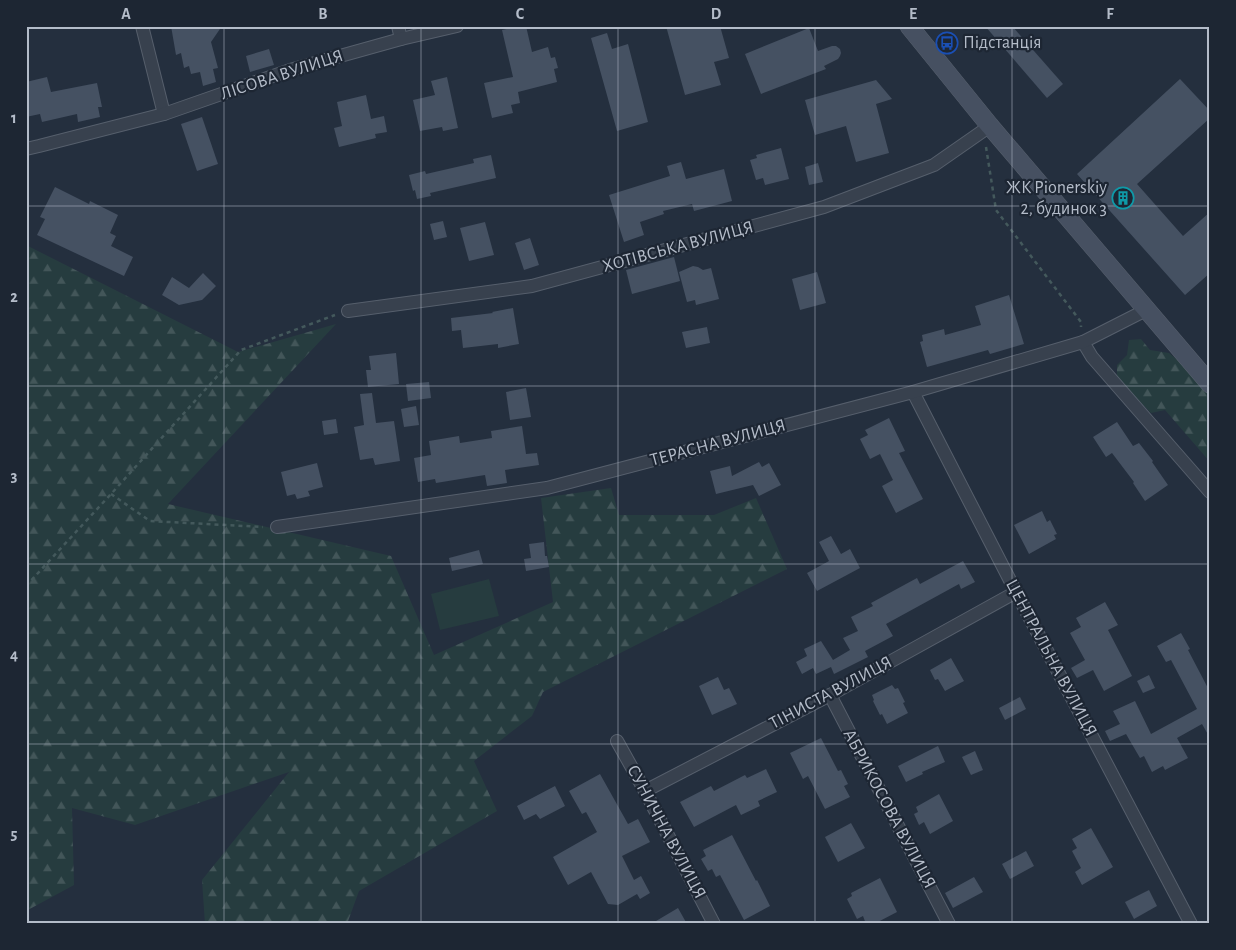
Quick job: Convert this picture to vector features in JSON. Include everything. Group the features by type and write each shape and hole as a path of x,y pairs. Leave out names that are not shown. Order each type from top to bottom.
{"street":[{"path":"142,26 164,114"},
{"name":"ЛІСОВА ВУЛИЦЯ","path":"26,149 164,114 400,33 457,26"},
{"path":"909,26 986,128 1210,384"},
{"name":"ХОТІВСЬКА ВУЛИЦЯ","path":"348,311 532,286 824,207 934,165 986,128"},
{"name":"ТЕРАСНА ВУЛИЦЯ","path":"277,528 547,488 913,392 1083,342 1146,310"},
{"path":"1083,342 1092,357 1210,492"},
{"name":"ЦЕНТРАЛЬНА ВУЛИЦЯ","path":"913,392 1191,924"},
{"name":"ТІНИСТА ВУЛИЦЯ","path":"645,791 830,695 1016,592"},
{"name":"АБРИКОСОВА ВУЛИЦЯ","path":"830,695 949,924"},
{"name":"СУНИЧНА ВУЛИЦЯ","path":"617,741 714,924"}],"path":[{"path":"986,128 996,210 1081,322 1083,342"},
{"path":"26,586 112,494 241,350 348,311"},
{"path":"112,494 150,521 277,528"}],"green space":[{"path":"26,245 238,352 336,324 168,504 391,556 434,655 553,602 541,498 611,488 619,515 714,515 756,498 787,569 543,692 532,716 474,761 497,811 359,891 347,924 205,924 202,880 289,772 135,825 72,808 74,885 26,911"},
{"path":"1141,339 1150,350 1169,353 1186,367 1210,395 1210,462 1165,410 1151,413 1117,378 1117,365 1127,355 1129,340"},
{"path":"489,579 499,616 440,630 431,594"}],"building":[{"path":"171,26 222,26 211,42 218,68 213,69 216,82 203,86 200,72 191,74 189,66 184,68 181,53 176,55"},
{"path":"526,26 532,52 548,47 551,58 555,57 558,68 554,69 557,82 518,92 520,103 511,105 513,113 492,118 484,83 513,77 502,30"},
{"path":"666,26 720,26 729,58 714,62 721,85 685,95"},
{"path":"985,26 1012,26 1063,84 1047,98"},
{"path":"809,28 818,51 836,46 840,49 841,53 838,59 824,66 826,69 761,94 745,54"},
{"path":"607,33 612,49 628,44 648,122 617,131 591,38"},
{"path":"269,49 274,65 250,72 246,56"},
{"path":"47,77 51,92 97,83 102,107 98,107 100,117 78,122 77,114 42,122 40,114 26,117 26,82"},
{"path":"447,77 458,128 443,131 442,127 420,131 413,100 435,95 431,81"},
{"name":"ЖК Pionerskiy 2, будинок 3","path":"1180,79 1210,111 1210,118 1137,184 1183,236 1210,212 1210,273 1185,295 1077,174"},
{"path":"876,80 892,99 876,104 889,153 856,162 846,126 815,135 805,100"},
{"path":"366,95 371,119 384,116 387,132 375,134 376,138 339,147 334,128 342,126 337,102"},
{"path":"202,117 218,164 197,171 181,124"},
{"path":"781,148 789,179 765,185 763,178 756,180 750,160 757,158 756,155"},
{"path":"491,155 496,178 430,193 431,196 417,199 409,175 425,171 426,174 474,163 473,159"},
{"path":"681,162 686,179 724,169 732,201 694,211 692,204 663,211 664,214 640,222 644,235 624,242 609,195 670,176 667,166"},
{"path":"818,163 823,182 809,185 805,167"},
{"path":"55,187 89,204 90,201 118,215 110,233 116,236 111,246 133,257 124,276 37,235 45,219 40,217"},
{"path":"443,221 447,237 434,240 430,224"},
{"path":"485,222 494,255 469,261 460,228"},
{"path":"530,238 539,265 524,270 515,243"},
{"path":"674,257 680,281 632,294 626,270"},
{"path":"693,266 703,270 711,268 719,299 696,305 695,300 687,302 679,272"},
{"path":"817,272 826,303 800,310 792,279"},
{"path":"203,273 216,286 202,300 179,305 162,295 172,277 189,288"},
{"path":"1009,295 1024,344 990,354 988,350 927,367 920,342 923,341 922,335 944,329 945,335 981,325 975,306"},
{"path":"513,308 519,344 498,348 498,344 463,348 461,330 452,331 451,318 493,313"},
{"path":"707,327 710,343 686,348 682,332"},
{"path":"396,353 399,384 368,387 366,370 371,370 369,356"},
{"path":"429,382 431,398 408,401 406,384"},
{"path":"526,388 531,417 510,420 506,392"},
{"path":"372,393 376,423 394,421 400,461 375,465 373,458 360,460 354,427 364,425 360,394"},
{"path":"416,406 419,425 404,427 401,409"},
{"path":"889,418 905,451 899,453 923,499 896,513 882,486 893,480 880,454 870,459 860,439 868,435 865,430"},
{"path":"336,419 338,433 324,435 322,421"},
{"path":"1117,422 1133,446 1139,443 1168,485 1145,501 1134,482 1112,453 1106,457 1093,437"},
{"path":"522,426 526,454 537,453 539,465 505,470 507,483 487,486 485,475 436,483 435,479 418,482 414,458 431,455 429,441 459,436 460,443 492,438 491,431"},
{"path":"759,462 762,467 769,463 781,485 759,496 753,485 716,494 710,471 730,466 732,476"},
{"path":"317,463 323,487 308,491 310,496 297,499 295,494 287,496 281,472"},
{"path":"1042,511 1047,522 1050,520 1057,534 1054,535 1056,539 1029,554 1014,525"},
{"path":"831,536 841,554 850,549 860,568 817,591 807,573 829,561 819,542"},
{"path":"544,542 545,556 547,556 549,567 526,571 524,559 531,558 529,544"},
{"path":"479,550 483,564 452,571 449,558"},
{"path":"963,561 975,582 961,589 959,584 886,624 893,636 865,651 868,657 834,674 831,667 816,674 813,668 802,674 796,662 807,656 804,649 821,641 833,660 850,650 843,638 858,631 851,617 873,606 871,603 917,578 920,584"},
{"path":"1105,602 1118,625 1108,630 1132,676 1104,691 1093,670 1077,678 1071,668 1085,660 1070,633 1081,627 1076,618"},
{"path":"1181,633 1210,692 1210,738 1202,724 1177,738 1188,758 1165,770 1163,766 1152,772 1144,756 1140,758 1126,734 1110,741 1105,731 1120,724 1113,711 1135,701 1151,734 1197,709 1171,660 1166,662 1157,646"},
{"path":"951,658 964,681 945,691 938,679 935,680 930,670"},
{"path":"1149,675 1155,688 1143,693 1137,681"},
{"path":"718,677 724,690 729,688 737,704 712,715 699,686"},
{"path":"892,685 895,689 898,688 908,713 887,724 882,714 880,715 872,695"},
{"path":"1020,697 1026,709 1005,720 999,708"},
{"path":"821,738 838,771 841,770 848,784 844,786 850,797 825,809 808,776 803,779 790,753"},
{"path":"938,746 945,762 922,772 923,774 906,782 898,766"},
{"path":"975,751 983,770 971,775 962,757"},
{"path":"766,769 777,792 758,801 760,806 741,815 736,805 694,827 680,802 711,786 714,791 745,775 747,778"},
{"path":"600,774 628,824 638,819 650,842 622,856 634,880 641,876 650,893 640,899 637,894 618,905 608,904 591,872 568,885 553,857 597,832 586,812 582,814 569,791"},
{"path":"555,786 565,806 540,819 536,814 524,820 517,806"},
{"path":"939,794 953,821 930,834 924,822 919,825 914,814 918,812 916,807"},
{"path":"851,823 865,848 838,862 825,837"},
{"path":"1091,828 1113,867 1082,885 1075,872 1081,868 1072,851 1077,848 1072,839"},
{"path":"732,835 770,906 744,920 720,875 716,877 712,869 708,871 701,859 706,856 703,850"},
{"path":"1026,851 1034,866 1010,879 1002,864"},
{"path":"974,877 983,892 953,908 945,893"},
{"path":"880,878 897,912 874,924 866,924 863,916 857,919 847,899 852,896 851,893"},
{"path":"1149,890 1157,906 1134,919 1125,902"},
{"path":"678,908 687,924 651,924"}],"place":[{"name":"Підстанція","path":"947,43"},
{"name":"ЖК Pionerskiy 2, будинок 3","path":"1123,198"}]}
